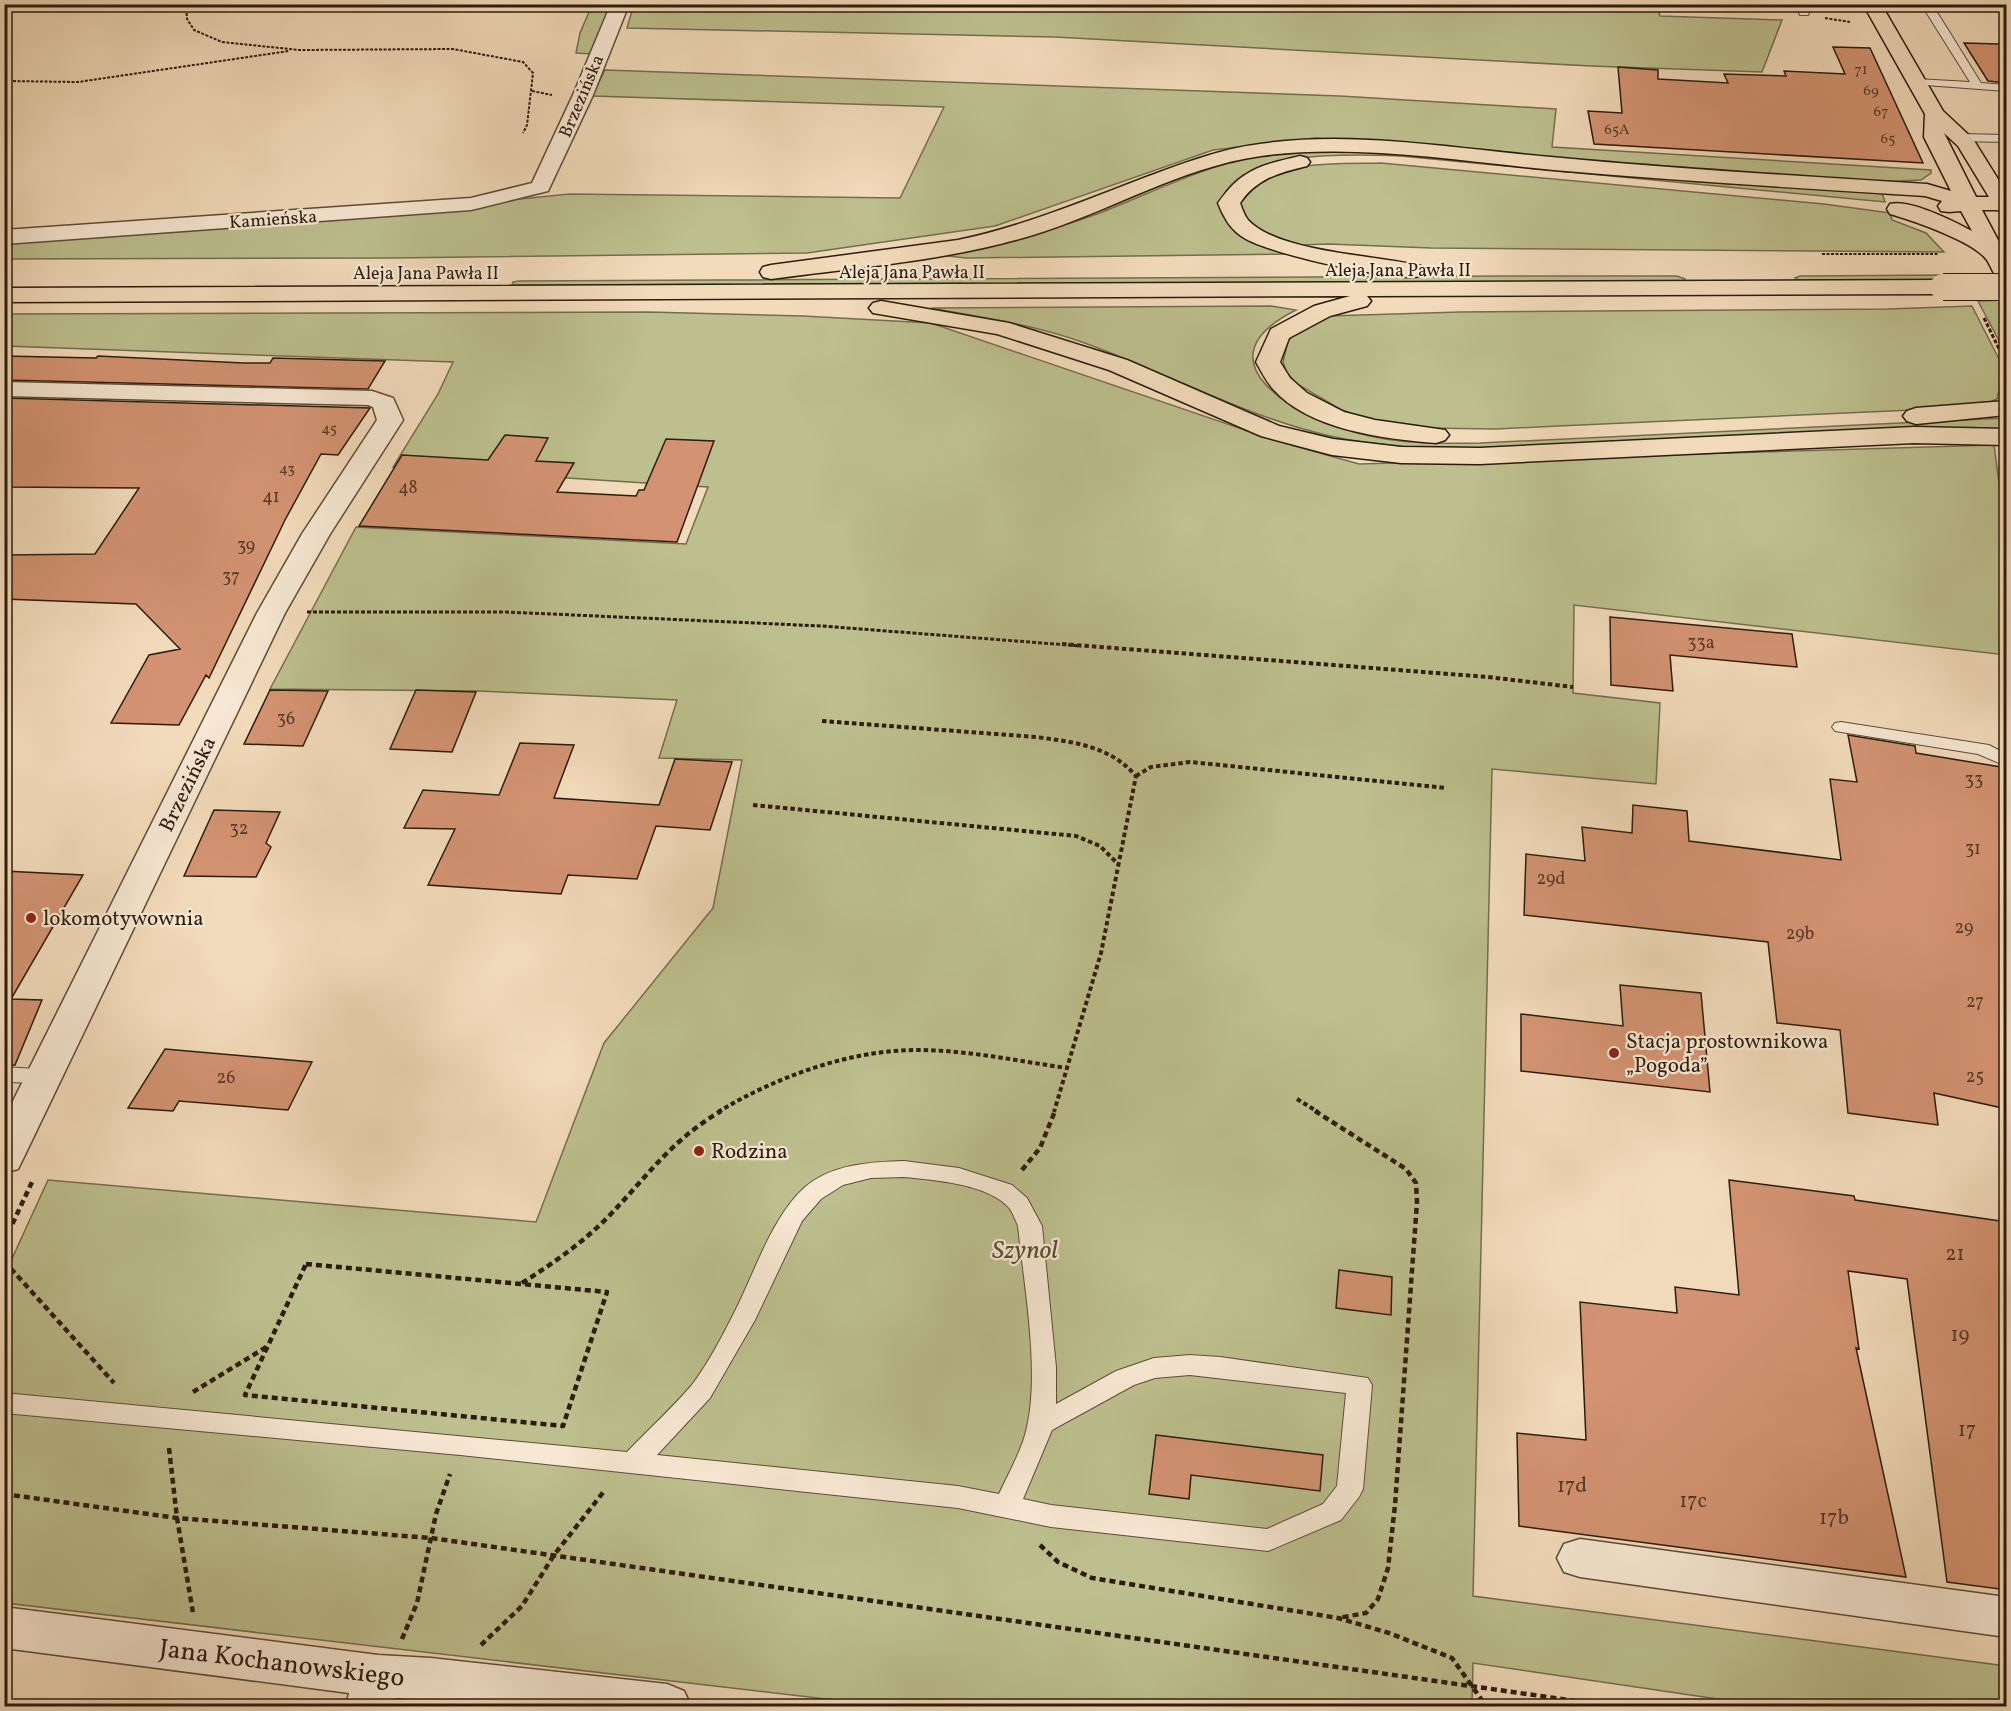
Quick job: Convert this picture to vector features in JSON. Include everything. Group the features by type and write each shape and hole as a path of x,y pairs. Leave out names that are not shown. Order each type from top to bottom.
{"main road":[{"path":"1872,4 1935,114 1961,138 2005,206"},
{"path":"1935,114 1934,137 2007,276"},
{"path":"770,282 991,240 1027,230 1197,165 1257,150 1310,144 1362,146 1645,172 1927,190 1970,203 2005,206"},
{"path":"1418,280 1269,241 1240,225 1229,203 1240,184 1266,170 1313,159 1367,157 1898,209 1937,208 1970,203"},
{"path":"1898,209 1941,222 1969,236 1994,254"},
{"name":"Aleja Jana Pawła II","path":"4,274 770,282 1418,280 1819,288 2007,287"},
{"path":"1418,280 1375,298 1322,310 1279,334 1268,362 1282,385 1310,405 1350,422 1400,433 1457,436 1900,418 2007,408"},
{"path":"770,282 1001,328 1118,364 1270,431 1332,447 1401,455 1480,456 1914,435 2007,437"},
{"name":"Aleja Jana Pawła II","path":"4,295 770,282"}],"street":[{"name":"Brzezińska","path":"541,187 583,95 620,4"},
{"name":"Kamieńska","path":"4,237 471,204 541,187"},
{"name":"Brzezińska","path":"4,389 372,398 384,403 390,420 316,534 271,613 4,1159"},
{"path":"1580,1558 2007,1617"},
{"name":"Jana Kochanowskiego","path":"4,1627 374,1691 431,1679 667,1707"}],"lane":[{"path":"1926,4 1977,85"},
{"path":"1916,82 2007,88"},
{"path":"1961,138 2007,139"},
{"path":"1841,727 1983,749 2007,760"},
{"path":"4,1074 45,1075"},
{"path":"633,1463 701,1391 743,1320 793,1216 813,1192 836,1178 871,1170 904,1169 951,1174 1004,1191 1019,1204 1030,1226 1044,1367 1044,1396 1041,1424 1034,1445 1006,1507"},
{"path":"4,1403 460,1445 958,1497 1051,1516 1268,1540 1332,1512 1350,1489 1359,1385 1220,1367 1190,1365 1154,1368 1125,1378 1041,1424"}],"path":[{"path":"186,4 187,19 194,30 207,37 222,42 299,50"},
{"path":"1802,9 1857,23"},
{"path":"4,81 96,80 224,58 299,50 453,49 523,62 533,73 527,125 523,133"},
{"path":"1822,254 1946,254"},
{"path":"271,613 506,612 822,626 1488,677 1573,687"},
{"path":"822,721 1036,737 1070,742 1100,750 1123,762 1136,776"},
{"path":"1004,1191 1040,1148 1067,1068 1101,953 1136,776 1151,767 1168,763 1190,762 1446,788"},
{"path":"753,805 1076,836 1094,840 1107,849 1119,864"},
{"path":"520,1284 570,1252 609,1217 681,1137 717,1112 786,1080 853,1058 896,1051 948,1052 1067,1068"},
{"path":"1297,1099 1406,1169 1416,1183 1417,1202 1407,1342 1388,1568 1378,1599 1366,1613 1338,1618"},
{"path":"306,1264 607,1292 563,1426 245,1395 268,1346 306,1264"},
{"path":"154,1416 268,1346"},
{"path":"374,1691 417,1603 436,1514 460,1445"},
{"path":"431,1679 479,1647 522,1606 554,1555 606,1489 633,1463"},
{"path":"4,1494 177,1518 431,1538 1611,1707"},
{"path":"1006,1507 1058,1562 1092,1578 1338,1618 1389,1633 1452,1658 1486,1707"}],"green space":[{"path":"634,4 1656,4 1660,16 1782,20 1762,72 1591,66 1055,37 627,28"},
{"path":"592,5 611,5 592,54 576,53 580,33"},
{"path":"605,70 1340,96 1556,109 1552,147 1931,170 1931,173 1921,180 1877,182 1315,138 1213,150 995,226 807,253 390,258 5,259 5,242 278,224 569,194 900,198 944,107 592,96"},
{"path":"1299,150 1373,151 1716,183 1882,193 1885,202 1401,156 1329,155 1272,163 1249,172 1231,185 1221,203 1291,254 966,258 939,255 999,243 1058,227 1097,214 1195,174 1255,156"},
{"path":"1381,163 1824,204 1890,213 1892,220 1926,233 1944,252 1299,245 1271,236 1247,222 1238,202 1255,185 1286,170 1318,165"},
{"path":"1951,275 1956,281 1800,281 1795,278 1800,276"},
{"path":"1677,276 1685,279 1684,281 512,285 513,282 519,281"},
{"path":"2005,300 2006,302 2006,354 1978,301"},
{"path":"1271,306 1296,310 1267,329 1254,348 1255,367 1266,385 1284,400 1308,414 1333,425 1372,437 1434,443 1480,443 2006,418 2006,429 1493,448 1432,448 1370,443 1330,436 1266,417 1064,336 1008,322 931,308"},
{"path":"1972,306 2004,369 1997,399 1988,403 1913,410 1496,429 1424,428 1397,425 1357,416 1340,409 1297,384 1287,373 1283,362 1288,341 1298,330 1328,316 1460,312 1888,309"},
{"name":"Szynol","path":"649,312 803,316 931,323 1277,441 1359,464 1994,445 2006,535 2006,655 1574,605 1573,693 1660,703 1656,784 1492,769 1473,1596 2006,1666 2006,1706 1765,1706 1473,1663 1472,1705 1477,1706 885,1706 5,1603 5,1274 48,1180 536,1222 604,1043 713,908 742,760 659,758 677,700 479,691 270,689 356,527 686,544 708,487 393,467 438,394 453,362 5,346 5,314"}],"building":[{"path":"1964,43 1999,44 2007,56 2007,83 1988,81"},
{"path":"1833,47 1870,48 1923,163 1594,144 1588,111 1622,113 1618,67 1658,70 1658,79 1728,83 1724,74 1786,76 1784,71 1845,74"},
{"path":"4,356 96,358 98,356 244,363 270,363 273,358 385,361 368,389 4,380"},
{"path":"4,398 370,408 338,455 321,454 285,520 209,678 206,675 179,725 111,723 149,655 180,649 136,604 4,599 4,555 95,554 139,488 4,487"},
{"path":"505,435 548,438 536,461 574,463 557,492 636,496 639,490 644,490 666,439 714,441 677,542 359,526 402,455 488,460"},
{"path":"1610,617 1792,634 1797,667 1670,655 1673,691 1611,685"},
{"path":"270,690 328,691 303,746 244,744"},
{"path":"416,690 476,692 452,752 390,749"},
{"path":"1848,735 1915,746 1916,753 2007,768 2007,1109 1934,1093 1938,1125 1848,1113 1840,1030 1777,1023 1768,942 1524,915 1526,854 1585,861 1582,827 1632,833 1633,805 1687,811 1689,841 1841,860 1830,779 1857,782"},
{"path":"520,743 574,745 554,798 659,805 675,759 732,762 710,830 656,826 637,879 568,875 561,894 428,885 455,829 404,828 423,790 499,795"},
{"path":"214,810 280,812 266,843 271,847 256,877 184,876"},
{"name":"lokomotywownia","path":"4,871 83,875 11,999 42,1000 15,1065 4,1065"},
{"name":"Stacja prostownikowa „Pogoda”","path":"1620,985 1701,993 1710,1092 1521,1071 1521,1014 1623,1026"},
{"path":"165,1049 312,1062 288,1110 179,1101 173,1111 128,1108"},
{"path":"1729,1180 1854,1196 1855,1200 2007,1222 2007,1590 1947,1582 1907,1279 1848,1271 1859,1349 1856,1348 1906,1577 1519,1526 1517,1433 1586,1440 1580,1302 1677,1313 1675,1287 1739,1295"},
{"path":"1339,1270 1392,1277 1391,1315 1336,1308"},
{"path":"1156,1435 1323,1455 1320,1491 1191,1475 1189,1499 1149,1494"}],"place":[{"name":"lokomotywownia","path":"31,918"},
{"name":"Stacja prostownikowa „Pogoda”","path":"1614,1053"},
{"name":"Rodzina","path":"699,1151"}]}
